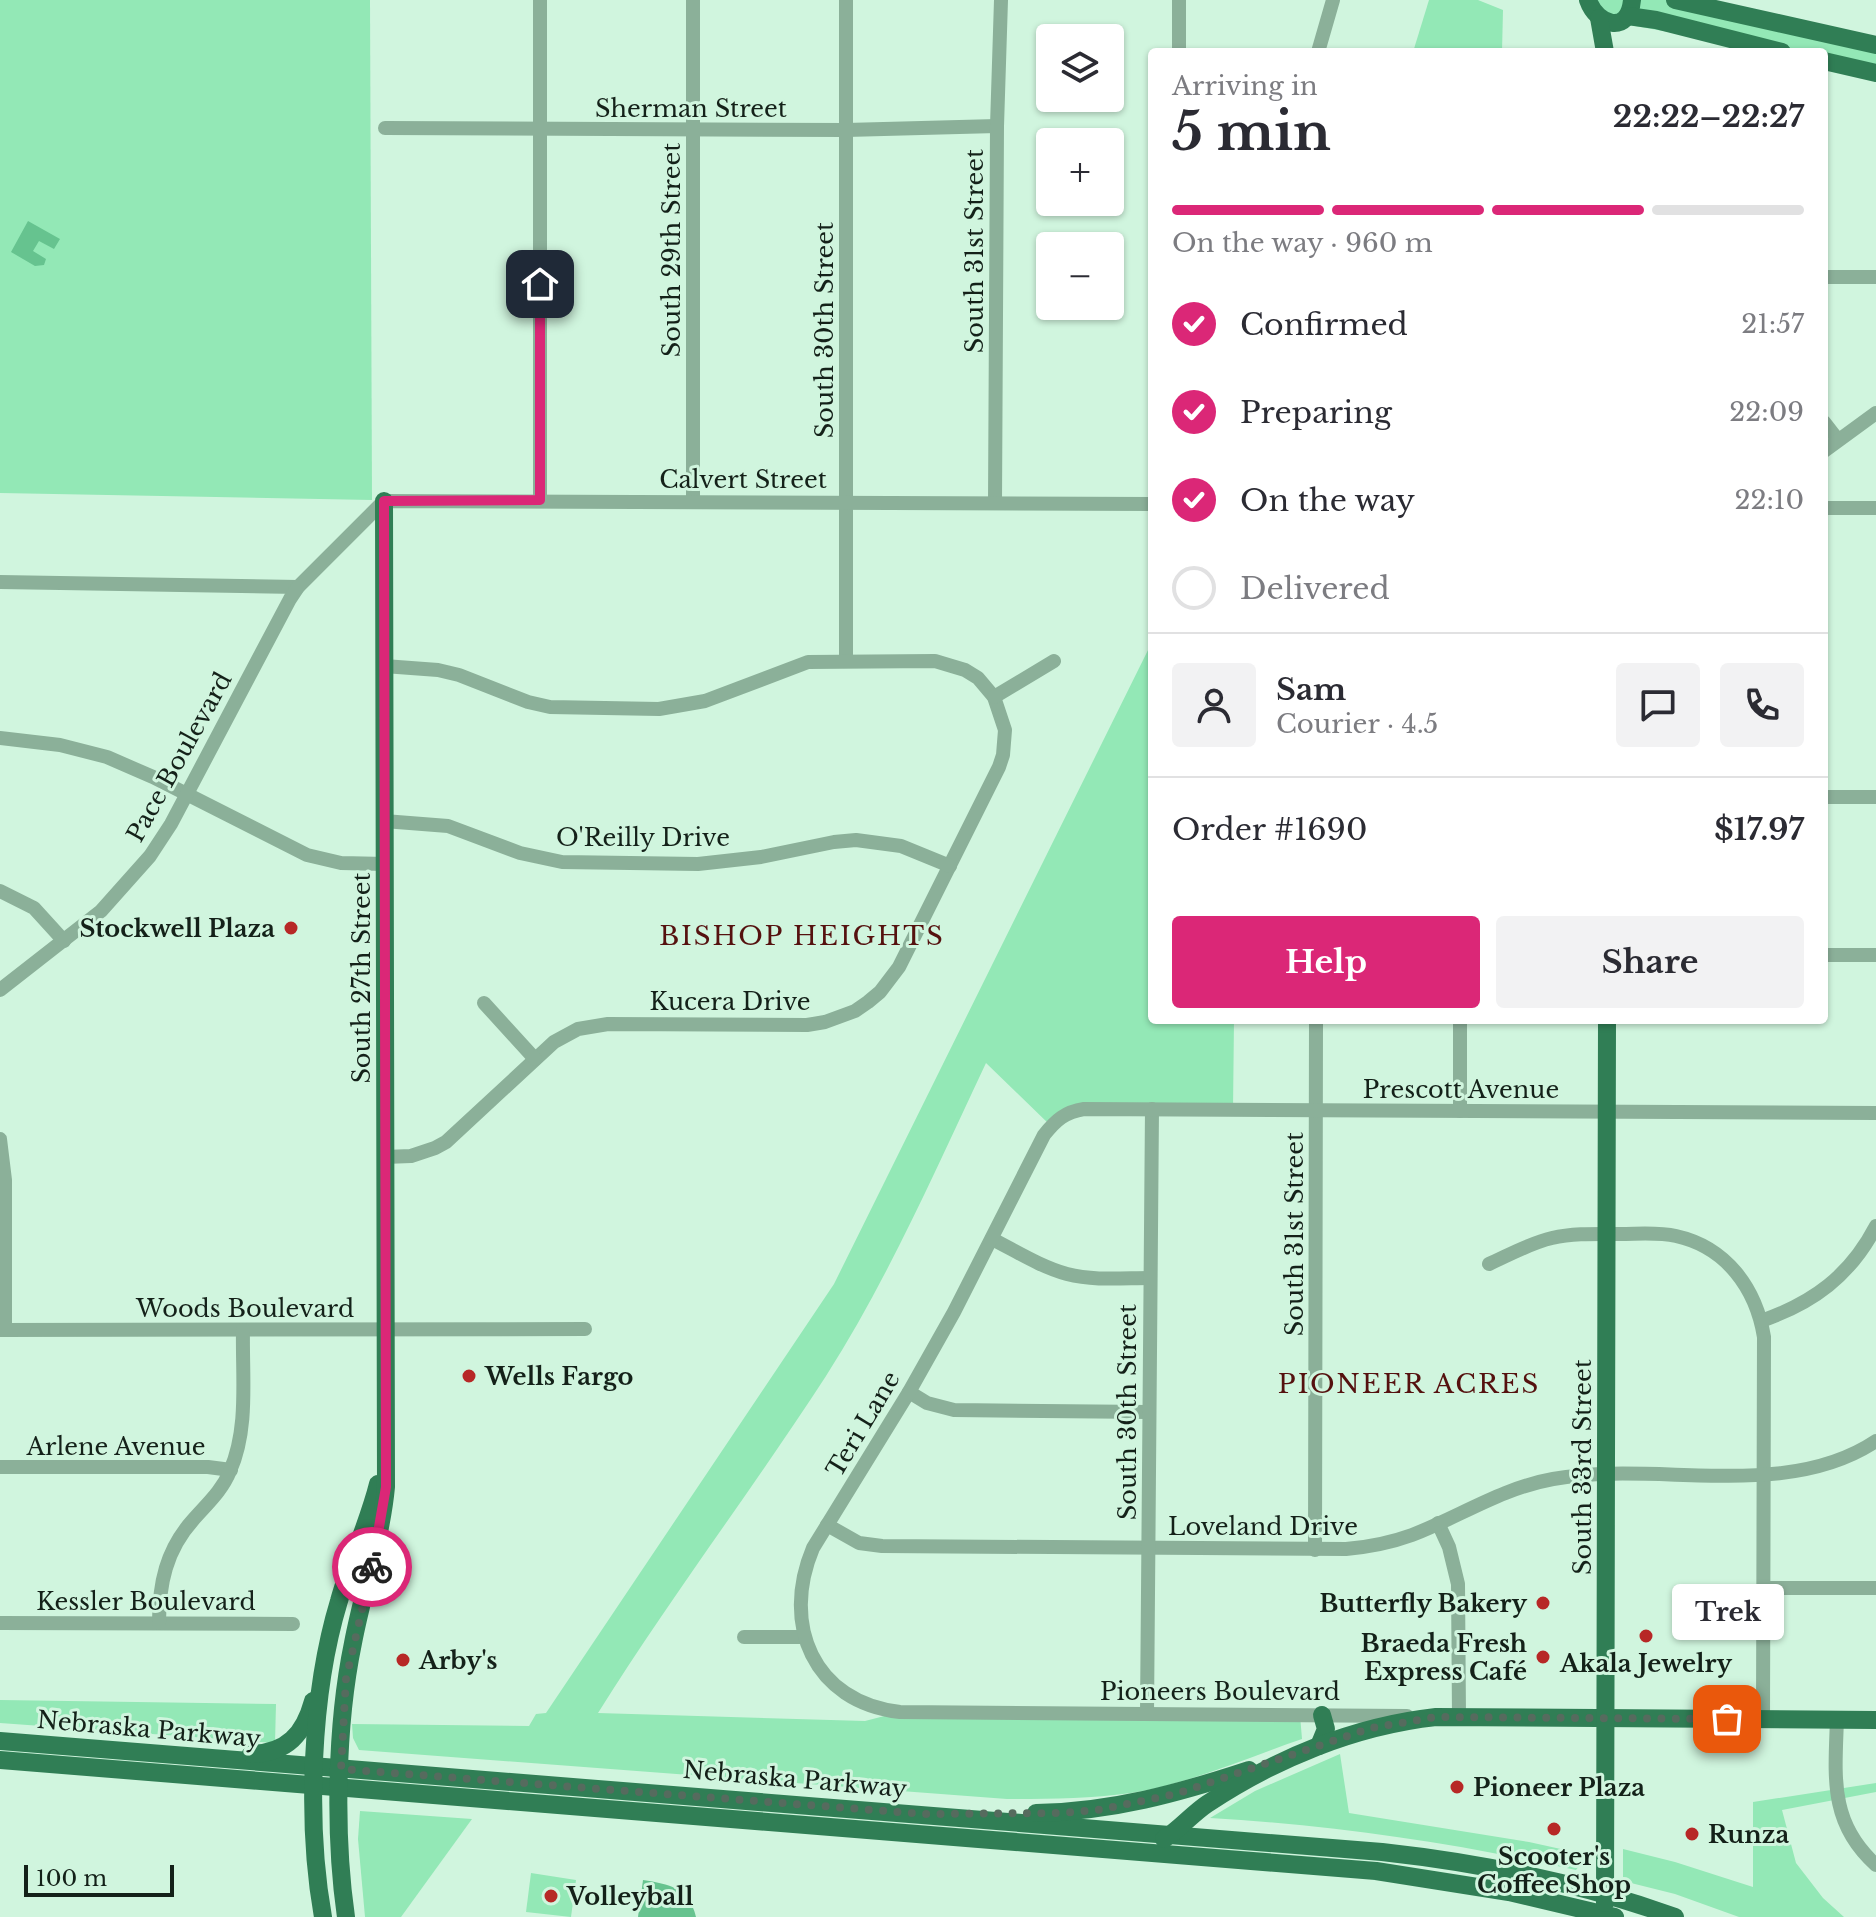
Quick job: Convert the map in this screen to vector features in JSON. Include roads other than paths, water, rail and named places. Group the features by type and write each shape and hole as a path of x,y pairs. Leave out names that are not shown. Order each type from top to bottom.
{"main road":[{"path":"1675,0 1876,45"},
{"path":"1590,5 1606,22 1626,13 1766,48"},
{"path":"1590,5 1604,48"},
{"path":"1615,48 1626,13"},
{"path":"1828,62 1876,73"},
{"name":"South 27th Street","path":"346,1917 340,1861 340,1778 346,1679 384,1508 384,501"},
{"name":"South 33rd Street","path":"1607,1024 1605,1894 1609,1916"},
{"name":"South 27th Street","path":"323,1917 315,1861 314,1786 324,1668 338,1602 377,1489 385,1454"},
{"path":"359,1541 361,1562 370,1573"},
{"path":"151,1753 247,1755 279,1750 298,1736 305,1725 324,1668"},
{"path":"1062,1845 1145,1844 1170,1835 1215,1799 1312,1749 1326,1729 1322,1715"},
{"path":"925,1814 1059,1813 1112,1808 1176,1794 1371,1728 1436,1717"},
{"name":"Pioneers Boulevard","path":"1436,1717 1876,1720"},
{"name":"Nebraska Parkway","path":"0,1741 315,1766 340,1778 1376,1871 1498,1889 1609,1916"},
{"name":"Nebraska Parkway","path":"0,1760 314,1786 340,1778 925,1814 1436,1859 1512,1872 1605,1894 1675,1917"}],"street":[{"path":"540,0 540,500"},
{"name":"South 29th Street","path":"693,0 693,501"},
{"name":"South 30th Street","path":"846,0 846,660"},
{"name":"South 31st Street","path":"995,503 997,126 1001,0"},
{"path":"1179,0 1179,48"},
{"path":"1319,48 1333,0"},
{"name":"Sherman Street","path":"385,128 846,130 997,126"},
{"path":"1828,277 1876,277"},
{"path":"1828,448 1876,413"},
{"path":"1828,427 1838,440"},
{"path":"0,582 298,587 384,501"},
{"name":"Calvert Street","path":"384,501 1148,504"},
{"path":"1828,508 1876,508"},
{"path":"350,537 364,529 372,530 379,535 384,548"},
{"name":"Pace Boulevard","path":"0,990 101,911 138,872 162,840 298,587"},
{"path":"384,666 416,667 459,675 507,695 550,707 659,709 705,701 808,662 935,661 951,664 978,678 994,697 1054,661"},
{"name":"Kucera Drive","path":"385,1157 423,1153 446,1142 535,1059 564,1036 593,1025 807,1025 855,1011 868,1002 890,980 950,866 1003,755 1005,730 994,697"},
{"path":"0,738 44,742 91,752 132,767 307,855 341,863 385,864"},
{"path":"1828,797 1876,797"},
{"name":"O'Reilly Drive","path":"384,821 448,826 529,856 562,862 698,864 761,857 856,840 901,846 950,866"},
{"path":"0,891 34,908 64,941"},
{"path":"1828,955 1876,955"},
{"path":"484,1003 535,1059"},
{"name":"South 31st Street","path":"1315,1550 1316,1024"},
{"path":"1460,1024 1460,1111"},
{"name":"South 30th Street","path":"1147,1714 1152,1109"},
{"name":"Prescott Avenue","path":"1051,1126 1059,1117 1072,1111 1152,1109 1876,1113"},
{"name":"Teri Lane","path":"900,1712 882,1710 858,1701 834,1685 818,1665 804,1637 800,1616 801,1582 813,1548 909,1392 1051,1126"},
{"path":"0,1139 4,1164 3,1330"},
{"path":"1761,1321 1789,1311 1828,1288 1856,1259 1876,1226"},
{"path":"1489,1264 1549,1239 1606,1234 1660,1234 1705,1247 1731,1266 1743,1280 1761,1321 1764,1337 1763,1719"},
{"path":"992,1239 1070,1275 1150,1278"},
{"name":"Woods Boulevard","path":"3,1330 585,1329"},
{"path":"159,1623 161,1587 171,1553 190,1523 217,1494 231,1470 242,1424 243,1330"},
{"path":"909,1392 927,1403 954,1410 1149,1412"},
{"name":"Loveland Drive","path":"827,1525 845,1537 870,1545 1315,1550 1371,1547 1415,1534 1534,1483 1555,1478 1764,1473 1817,1468 1855,1454 1876,1441"},
{"name":"Arlene Avenue","path":"0,1467 208,1467 231,1470"},
{"path":"1438,1523 1449,1547 1458,1584 1459,1717"},
{"path":"1763,1588 1876,1588"},
{"name":"Kessler Boulevard","path":"0,1623 293,1624"},
{"path":"744,1637 804,1637"},
{"name":"Pioneers Boulevard","path":"900,1712 1436,1717"},
{"path":"1837,1719 1836,1789 1839,1809 1851,1838 1876,1865"}],"place":[{"name":"Stockwell Plaza","path":"291,928"},
{"name":"Wells Fargo","path":"469,1376"},
{"name":"Butterfly Bakery","path":"1543,1603"},
{"name":"Akala Jewelry","path":"1646,1636"},
{"name":"Braeda Fresh Express Café","path":"1543,1657"},
{"name":"Arby's","path":"403,1660"},
{"name":"Trek","path":"1727,1719"},
{"name":"Pioneer Plaza","path":"1457,1787"},
{"name":"Scooter's Coffee Shop","path":"1554,1829"},
{"name":"Runza","path":"1692,1834"},
{"name":"Volleyball","path":"551,1896"}],"district":[{"name":"BISHOP HEIGHTS","path":"802,936"},
{"name":"PIONEER ACRES","path":"1409,1384"}]}
